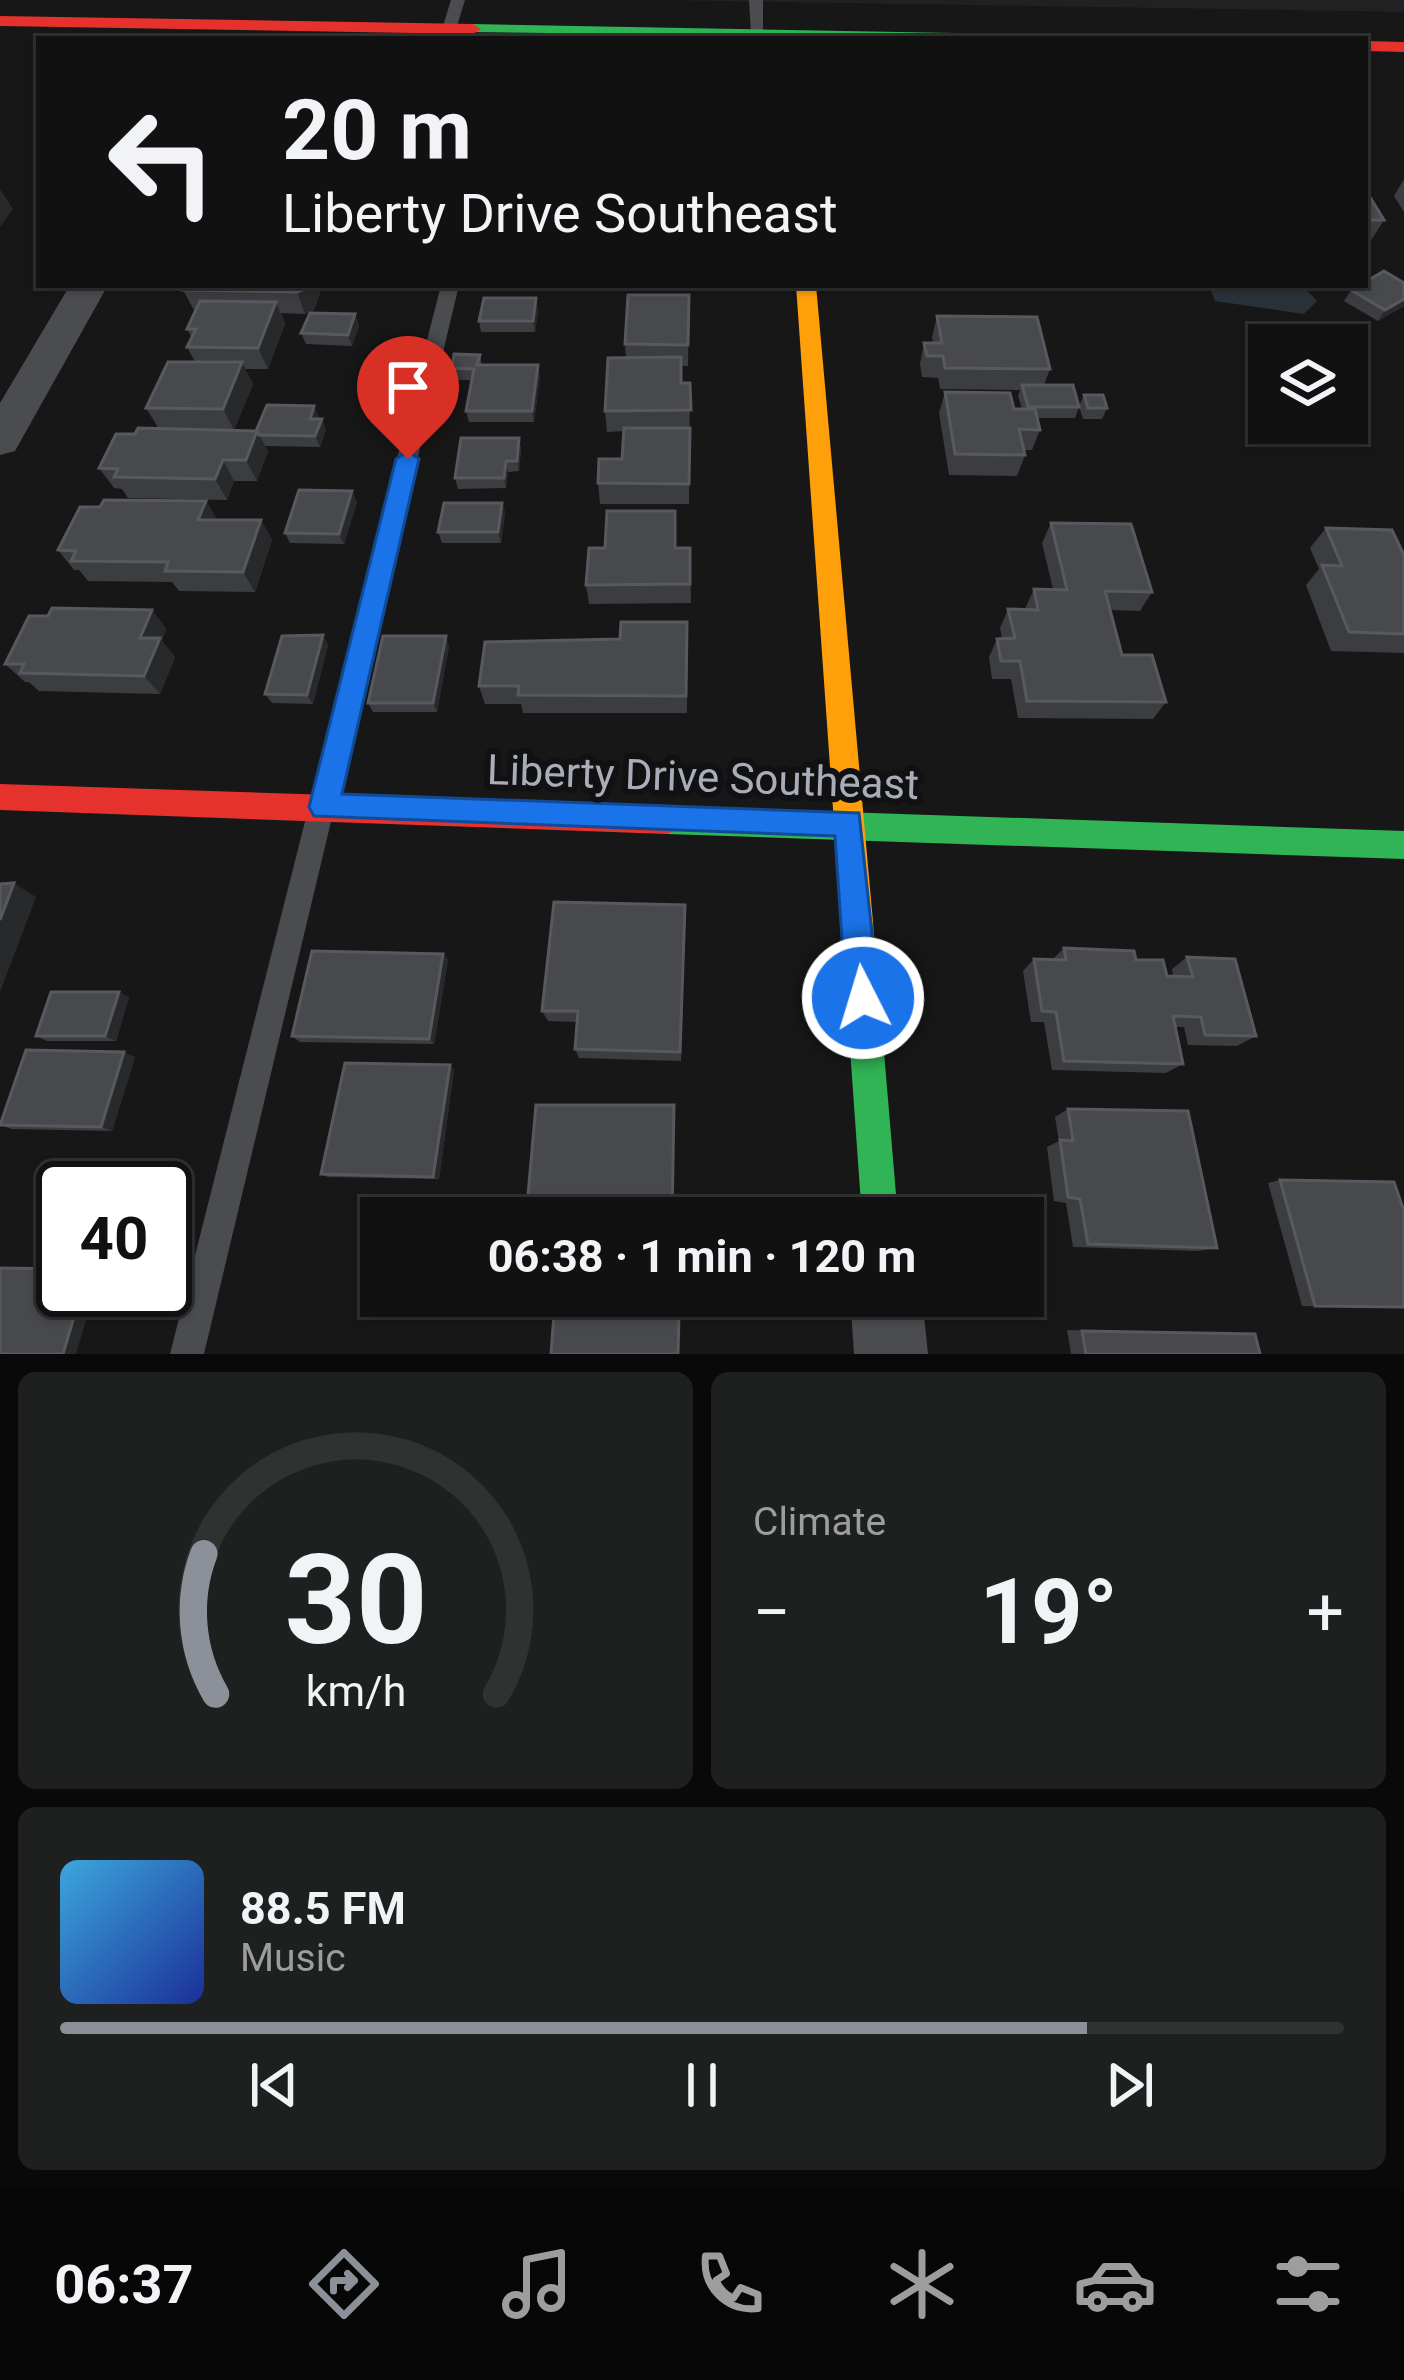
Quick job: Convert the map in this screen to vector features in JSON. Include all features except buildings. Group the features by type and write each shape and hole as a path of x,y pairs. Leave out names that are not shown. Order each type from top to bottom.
{"street":[{"path":"0,21 234,32 449,29 777,36"},
{"path":"1368,46 1404,46"},
{"path":"0,440 87,288"},
{"path":"806,288 878,1197"},
{"name":"Liberty Drive Southeast","path":"0,797 1404,845"},
{"path":"888,1317 891,1354"}],"lane":[{"path":"449,29 458,0"},
{"path":"756,0 777,36"},
{"path":"188,1354 449,288"}],"shaded area":[{"path":"659,0 1404,0 1404,12"},
{"path":"1210,288 1305,288 1317,301 1304,314 1215,301"}],"traffic: fast":[{"path":"473,29 849,36"},
{"path":"667,820 1404,845"},
{"path":"857,922 878,1197"}],"traffic: slow":[{"path":"806,288 857,922"}],"traffic: jam":[{"path":"0,21 473,29"},
{"path":"1368,46 1404,47"},
{"path":"0,797 667,820"}],"route":[{"path":"408,459 324,807 849,823 863,998"}]}
